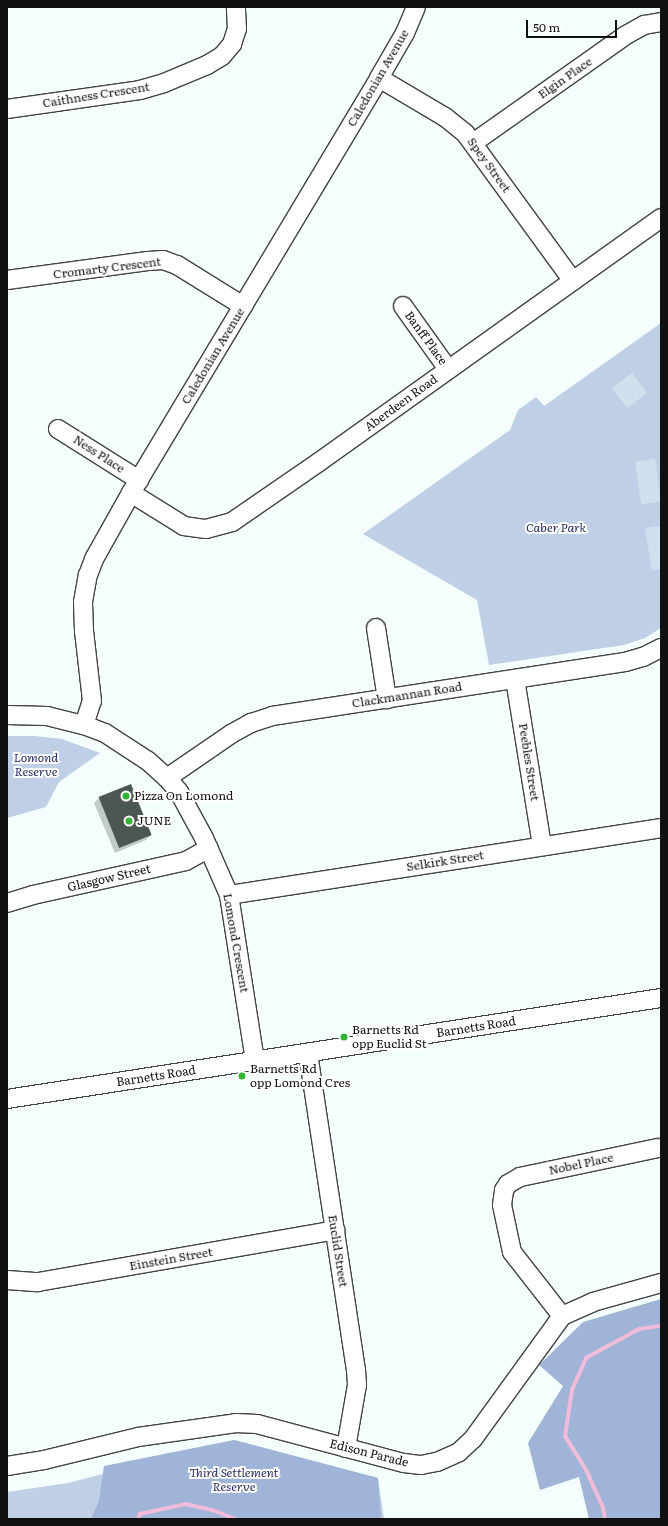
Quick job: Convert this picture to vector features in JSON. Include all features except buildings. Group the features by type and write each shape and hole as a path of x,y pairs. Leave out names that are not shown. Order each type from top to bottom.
{"street":[{"name":"Caithness Crescent","path":"7,109 140,90 164,83 207,65 222,56 232,44 237,29 236,7"},
{"name":"Caledonian Avenue","path":"84,725 92,701 83,623 83,602 88,575 94,559 135,487 379,78 404,33 416,7"},
{"name":"Elgin Place","path":"473,143 626,35 644,25 661,22"},
{"name":"Spey Street","path":"379,78 445,117 462,130 573,281"},
{"name":"Aberdeen Road","path":"135,487 172,520 194,529 206,529 232,522 319,462 661,218"},
{"name":"Cromarty Crescent","path":"7,280 148,260 163,260 177,265 243,306"},
{"name":"Banff Place","path":"403,306 448,369"},
{"name":"Ness Place","path":"58,429 135,487"},
{"path":"376,628 387,699"},
{"name":"Clackmannan Road","path":"167,778 231,734 261,720 284,714 625,662 643,657 661,648"},
{"name":"Peebles Street","path":"515,679 542,846"},
{"name":"Lomond Crescent","path":"7,715 47,716 84,725 105,733 148,761 167,778 183,800 208,848 229,895 255,1061"},
{"name":"Selkirk Street","path":"229,895 661,828"},
{"name":"Glasgow Street","path":"7,903 33,895 186,860 208,848"},
{"name":"Barnetts Road","path":"7,1099 661,998"},
{"name":"Euclid Street","path":"308,1053 357,1378 346,1448"},
{"name":"Nobel Place","path":"562,1316 512,1252 502,1205 502,1184 520,1177 658,1148"},
{"name":"Einstein Street","path":"7,1280 38,1282 335,1230"},
{"path":"562,1316 594,1302 661,1283"},
{"name":"Edison Parade","path":"7,1466 44,1460 138,1437 228,1423 257,1424 413,1465 437,1462 459,1452 473,1439 562,1316"}],"green space":[{"name":"Caber Park","path":"661,323 661,628 645,638 624,645 489,665 477,600 363,534 510,430 518,410 536,397 544,406"},
{"name":"Lomond Reserve","path":"7,736 35,736 62,739 100,753 59,782 46,807 7,818"},
{"path":"661,1299 661,1519 589,1519 579,1477 540,1490 528,1443 563,1386 539,1365 583,1322"},
{"name":"Third Settlement Reserve","path":"234,1440 378,1478 384,1519 7,1519 7,1492 68,1483"},
{"name":"Third Settlement Reserve","path":"234,1440 378,1478 381,1519 91,1519 99,1501 104,1466"}],"shaded area":[{"path":"632,373 647,393 627,408 612,388"},
{"path":"655,459 661,502 641,504 635,462"},
{"path":"661,526 661,569 652,570 645,528"}],"waterway":[{"path":"605,1519 603,1508 586,1470 565,1437 572,1390 586,1358 639,1329 661,1326"},
{"path":"138,1519 140,1514 186,1504 213,1510 235,1519"}],"place":[{"name":"Pizza On Lomond","path":"126,796"},
{"name":"JUNE","path":"129,821"},
{"name":"Barnetts Rd opp Euclid St","path":"344,1037"},
{"name":"Barnetts Rd opp Lomond Cres","path":"242,1076"}]}
